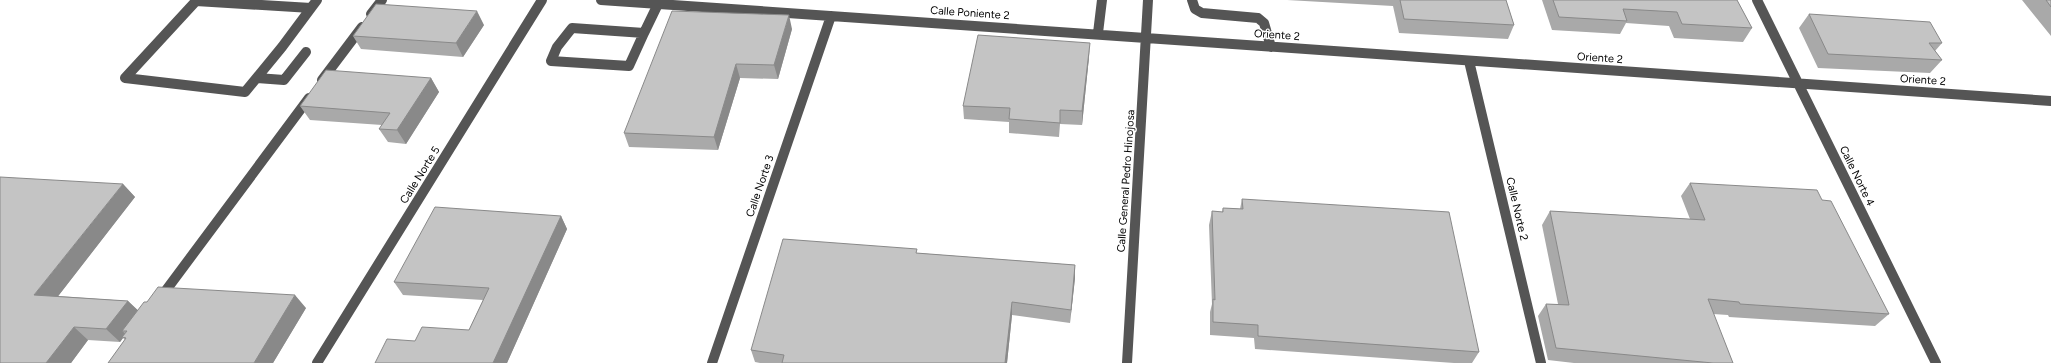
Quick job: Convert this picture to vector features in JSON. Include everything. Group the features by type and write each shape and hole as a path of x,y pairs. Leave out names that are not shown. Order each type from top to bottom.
{"street":[{"path":"312,8 196,1 125,78 245,92 312,8 317,0"},
{"path":"155,306 382,0"},
{"name":"Calle Norte 5","path":"317,363 542,0"},
{"name":"Calle Poniente 2","path":"601,0 1098,33 1147,39"},
{"path":"1098,33 1102,0"},
{"name":"Calle General Pedro Hinojosa","path":"1127,363 1147,39 1148,0"},
{"path":"1192,0 1195,9 1202,13 1258,18 1264,23 1271,47"},
{"name":"Calle Norte 4","path":"1757,0 1936,363"},
{"path":"645,33 572,28 557,47 551,61 629,66 645,33 658,4"},
{"name":"Calle Norte 3","path":"712,363 831,16"},
{"name":"Oriente 2","path":"1147,39 2051,101"},
{"path":"257,78 284,80 306,52"},
{"name":"Calle Norte 2","path":"1469,61 1541,363"}],"building":[{"path":"1400,0 1506,0 1514,25 1404,19"},
{"path":"1553,0 1737,0 1752,28 1682,24 1677,12 1623,9 1627,21 1559,17"},
{"path":"2046,0 2051,0 2051,7"},
{"path":"376,4 477,11 456,43 353,36"},
{"path":"672,11 789,15 774,65 736,64 714,137 624,133"},
{"path":"1809,14 1930,22 1942,43 1929,43 1942,60 1828,54"},
{"path":"978,35 1090,43 1082,111 1060,110 1060,123 1009,119 1010,108 963,106"},
{"path":"326,70 431,78 397,130 379,129 390,113 300,106"},
{"path":"0,177 123,184 34,295 128,301 106,329 74,327 46,363 0,363"},
{"path":"1690,183 1817,190 1822,200 1831,201 1889,314 1740,304 1739,302 1708,299 1733,363 1713,363 1556,348 1546,304 1569,305 1550,211 1705,220"},
{"path":"1242,199 1449,212 1479,352 1258,336 1258,325 1213,322 1213,299 1215,300 1212,211 1223,212 1223,208 1243,209"},
{"path":"435,207 561,216 493,363 375,363 387,339 415,341 422,327 469,330 489,288 394,282"},
{"path":"783,239 917,249 916,253 1075,265 1071,310 1012,302 1005,363 782,363 784,355 751,350"},
{"path":"158,287 295,295 254,363 108,363 126,338 122,337 127,331 122,331 144,302 147,302"}]}
